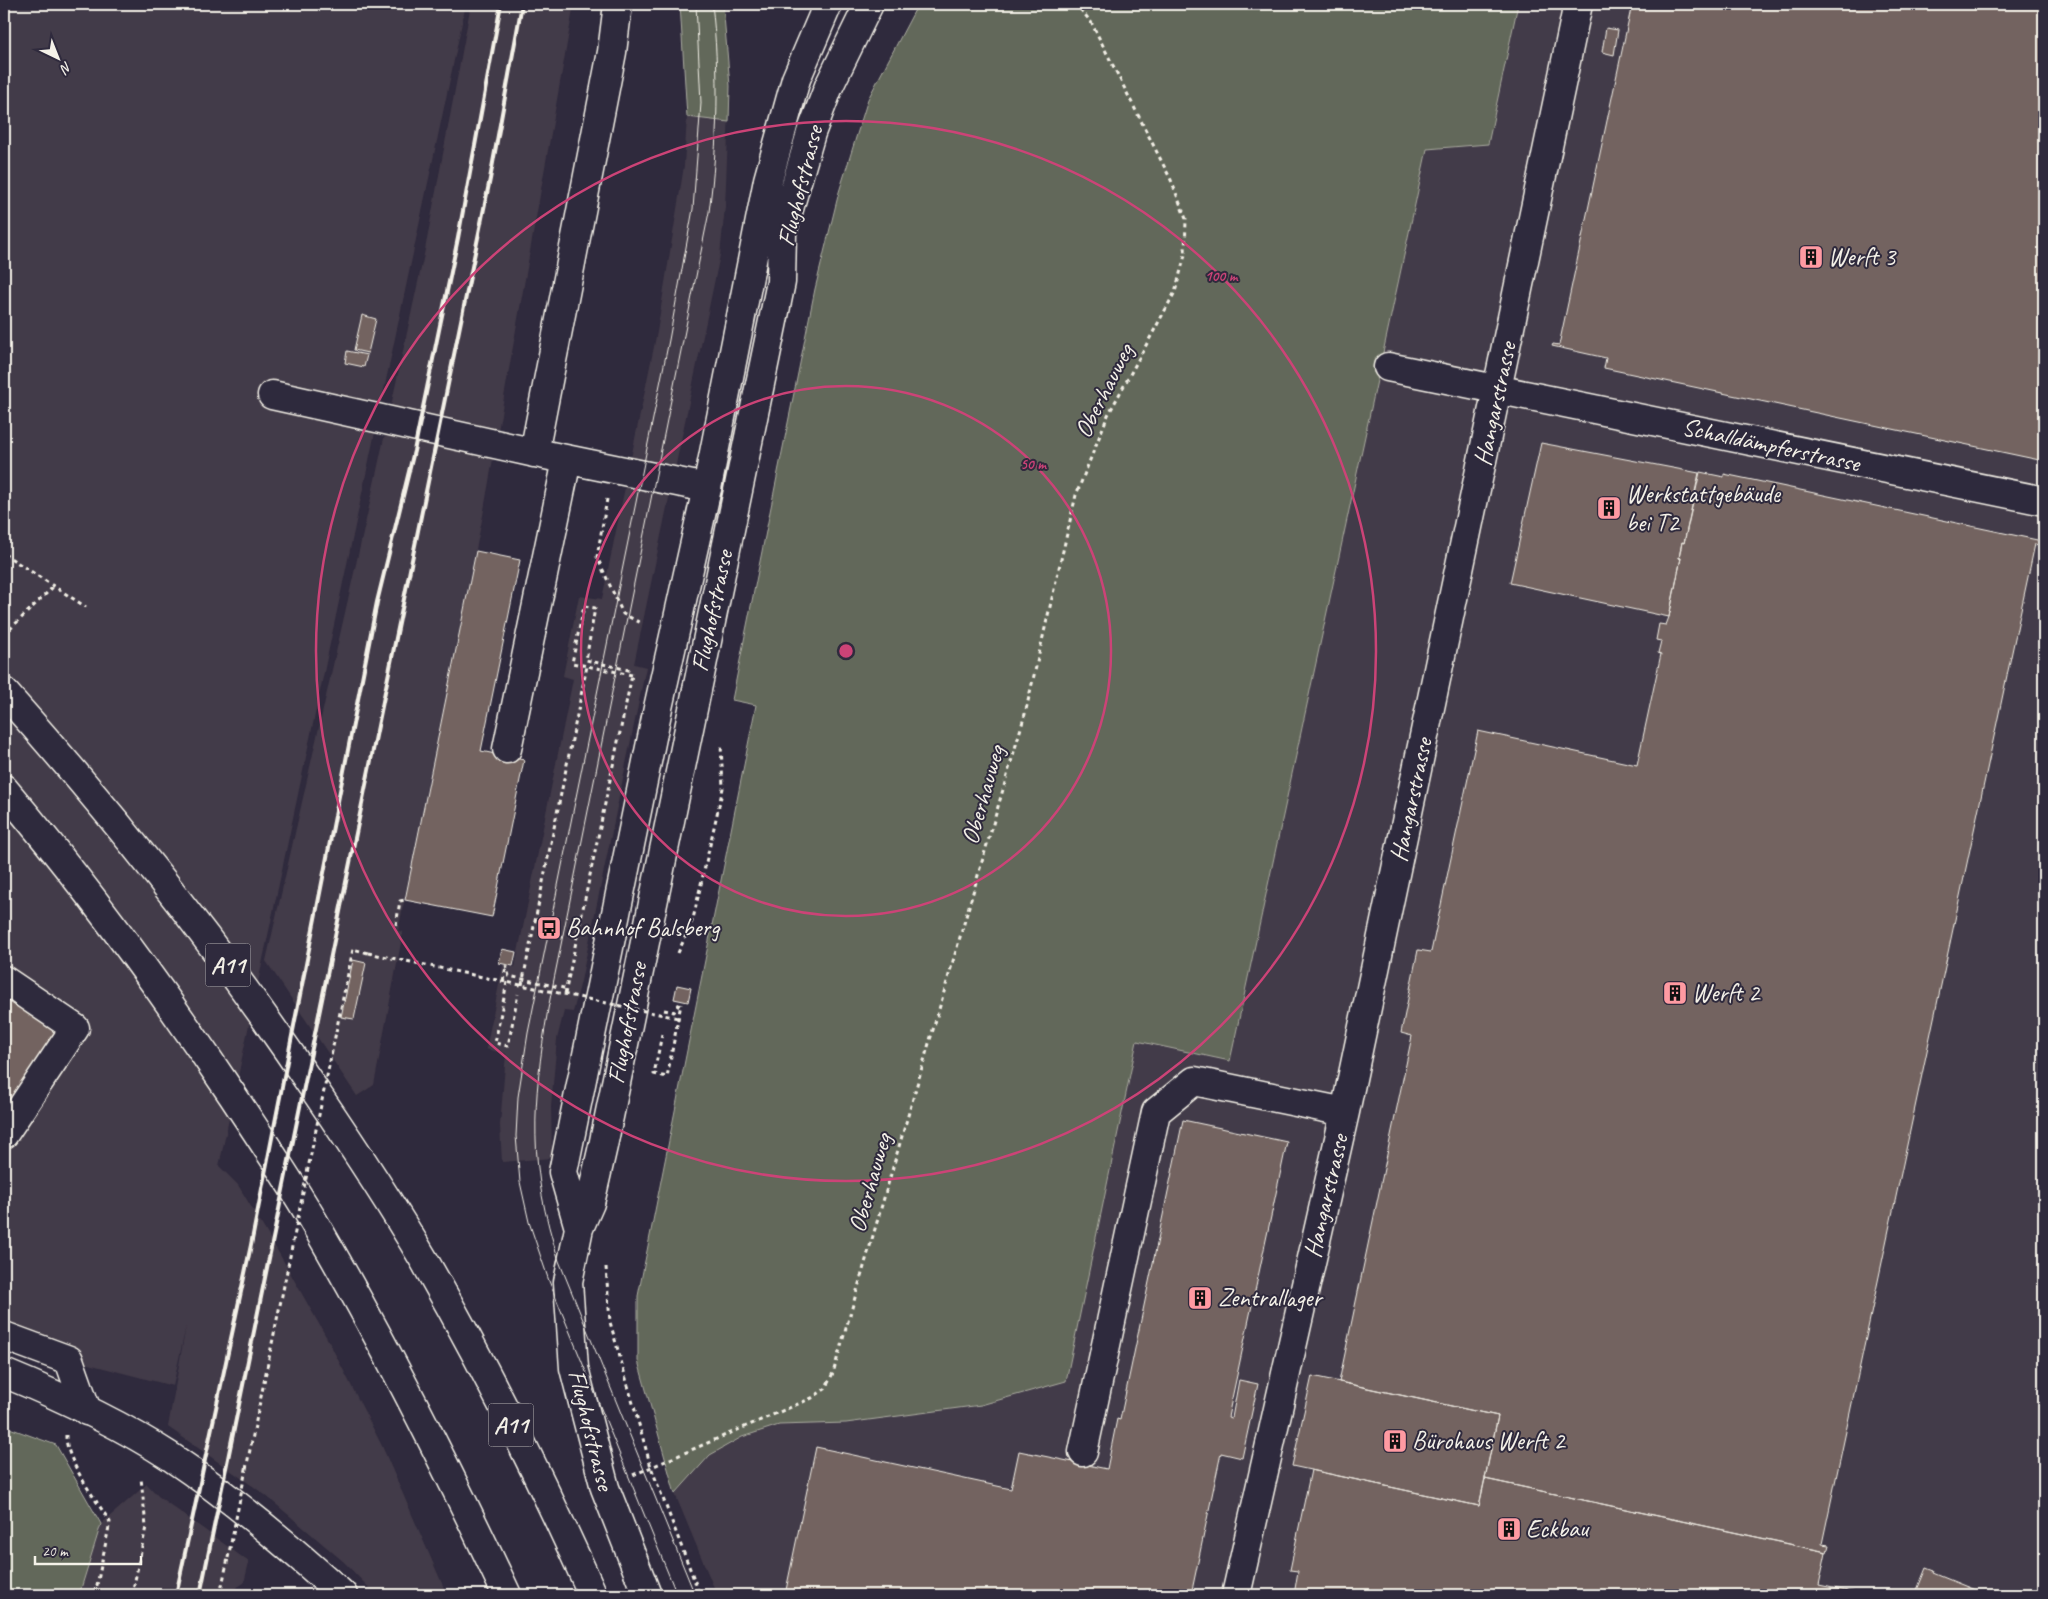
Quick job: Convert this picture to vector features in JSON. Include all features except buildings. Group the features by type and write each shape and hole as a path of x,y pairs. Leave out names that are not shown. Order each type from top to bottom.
{"main road":[{"path":"534,453 612,52 618,4"},
{"name":"Flughofstrasse","path":"579,1228 563,1172 658,708 707,488 768,180 796,79 828,4"},
{"name":"Flughofstrasse","path":"647,1595 604,1488 574,1368 568,1282 579,1228 590,1203 779,292 782,233 811,132 830,86 869,4"},
{"name":"Hangarstrasse","path":"1236,1595 1345,1112 1578,4"},
{"name":"Schalldämpferstrasse","path":"1388,367 2044,501"},
{"path":"272,395 534,453 707,488"},
{"path":"507,749 567,460"},
{"name":"A11","path":"4,692 105,810 224,959 373,1176 469,1341 558,1517 592,1595"},
{"path":"4,789 107,916 184,1023 317,1227 380,1340 446,1467 506,1595"},
{"path":"4,980 75,1028 4,1134"},
{"path":"1083,1452 1156,1112 1194,1081 1345,1112"},
{"path":"4,1336 69,1360 87,1411"},
{"path":"4,1373 42,1388 170,1456 236,1504 343,1595"}],"path":[{"name":"Oberhauweg","path":"604,1488 812,1398 824,1389 833,1373 1025,714 1076,496 1108,415 1176,292 1185,255 1186,219 1171,180 1091,22 1076,4"},
{"path":"612,469 597,557 623,614 647,626"},
{"path":"4,554 86,607"},
{"path":"4,635 54,586"},
{"path":"566,994 632,675 572,663 584,606 595,608 586,660 640,672"},
{"path":"522,985 587,666"},
{"path":"674,961 693,919 723,788 720,739"},
{"path":"396,924 400,901 405,900"},
{"path":"220,1595 353,949 678,1018"},
{"path":"506,965 495,1043 508,1046 518,994"},
{"path":"662,1032 654,1074 667,1077 681,1000"},
{"path":"654,1020 657,1008"},
{"path":"605,1258 610,1322 651,1467 700,1595"},
{"path":"67,1429 66,1441 77,1470 110,1522 95,1595"},
{"path":"132,1595 146,1527 141,1472"}],"shaded area":[{"path":"4,4 466,4 219,1166 238,1185 328,1340 382,1446 447,1595 376,1595 344,1562 264,1494 168,1427 186,1326 173,1386 4,1342"},
{"path":"471,4 574,4 483,515 398,931 403,932 374,1085 357,1096 266,961 425,250"},
{"path":"680,4 723,4 730,86 725,207 720,255 634,664 646,667 581,981 573,1012 564,1011 557,1039 551,1106 552,1158 502,1162 500,1125 506,1054 486,1049 503,965 515,967 573,679 563,676 579,596 602,599 657,332 684,166 687,117"},
{"path":"1518,4 2044,4 2044,1595 717,1595 675,1494 710,1455 742,1437 779,1425 846,1423 1066,1381 1137,1041 1230,1061 1427,149 1488,144"},
{"path":"147,1484 158,1496 249,1562 244,1583 234,1589 232,1595 79,1595 101,1524"}],"green space":[{"path":"680,4 723,4 730,86 729,122 687,117"},
{"path":"918,4 1518,4 1488,144 1427,149 1230,1061 1137,1041 1066,1381 981,1405 846,1423 779,1425 742,1437 710,1455 675,1494 638,1361 638,1296 756,705 732,700 815,289 839,192 868,99"},
{"path":"4,1426 56,1445 101,1524 79,1595 4,1595"}],"tram line":[{"path":"677,1595 549,1281 529,1222 520,1182 516,1136 518,1097 528,1033 669,340 693,209 701,103 696,4"},
{"path":"695,1595 559,1261 542,1195 536,1136 536,1106 548,1009 709,212 717,108 715,30 712,4"}],"railway":[{"path":"176,1595 251,1245 377,602 414,451 458,238 501,4"},
{"path":"200,1595 490,179 522,4"}],"place":[{"name":"Werft 3","path":"1811,257"},
{"name":"Werkstattgebäude bei T2","path":"1609,508"},
{"name":"Bahnhof Balsberg","path":"549,928"},
{"name":"Werft 2","path":"1675,993"},
{"name":"Zentrallager","path":"1200,1298"},
{"name":"Bürohaus Werft 2","path":"1395,1441"},
{"name":"Eckbau","path":"1509,1529"}]}
